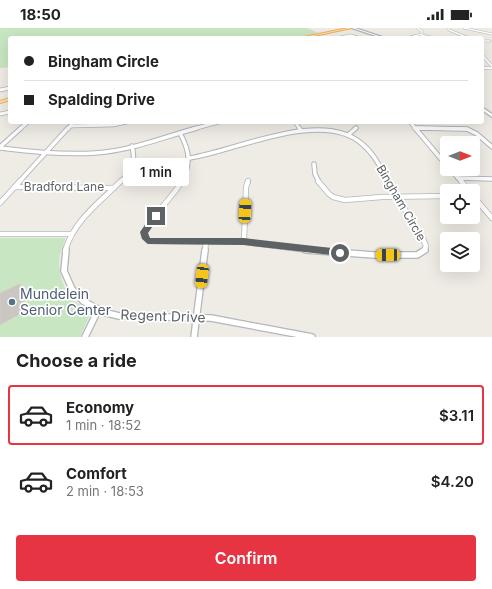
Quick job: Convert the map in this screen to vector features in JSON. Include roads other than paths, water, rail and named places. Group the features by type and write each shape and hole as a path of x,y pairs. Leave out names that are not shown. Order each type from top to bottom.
{"main road":[{"path":"310,36 352,28"}],"street":[{"path":"352,28 378,36"},
{"path":"418,28 422,32 421,35"},
{"path":"449,28 452,32 463,36"},
{"path":"464,28 492,34"},
{"path":"416,36 426,36"},
{"path":"484,41 490,41"},
{"path":"484,58 492,67"},
{"path":"484,110 492,116"},
{"path":"0,147 26,124"},
{"path":"0,203 70,126 118,124"},
{"path":"0,147 13,150 46,153 96,153 132,146 212,124"},
{"path":"296,124 301,131"},
{"path":"411,124 440,158"},
{"path":"348,135 356,128"},
{"path":"414,128 467,129 477,134 492,147"},
{"name":"Bingham Circle","path":"325,130 348,135 361,142 369,150 424,241 426,246 421,253 417,255 351,254 244,242 152,242 148,241 144,237 145,230 176,192 183,180 188,171 190,158 259,138 301,131 325,130"},
{"path":"180,133 187,143 190,158"},
{"name":"Regent Drive","path":"132,146 135,155 133,165 129,173 86,214 71,234 64,258 66,278 74,292 82,300 98,310 119,316 197,317 232,321 312,337"},
{"path":"314,164 314,171 321,186 333,197 352,200 440,196"},
{"path":"458,178 492,179"},
{"path":"458,178 463,184"},
{"path":"244,242 246,187 248,181"},
{"name":"Bradford Lane","path":"15,187 114,188"},
{"path":"480,204 492,218"},
{"path":"0,234 71,234"},
{"path":"194,337 206,242"},
{"path":"85,337 98,310"}],"place":[{"name":"Mundelein Senior Center","path":"12,302"}]}
